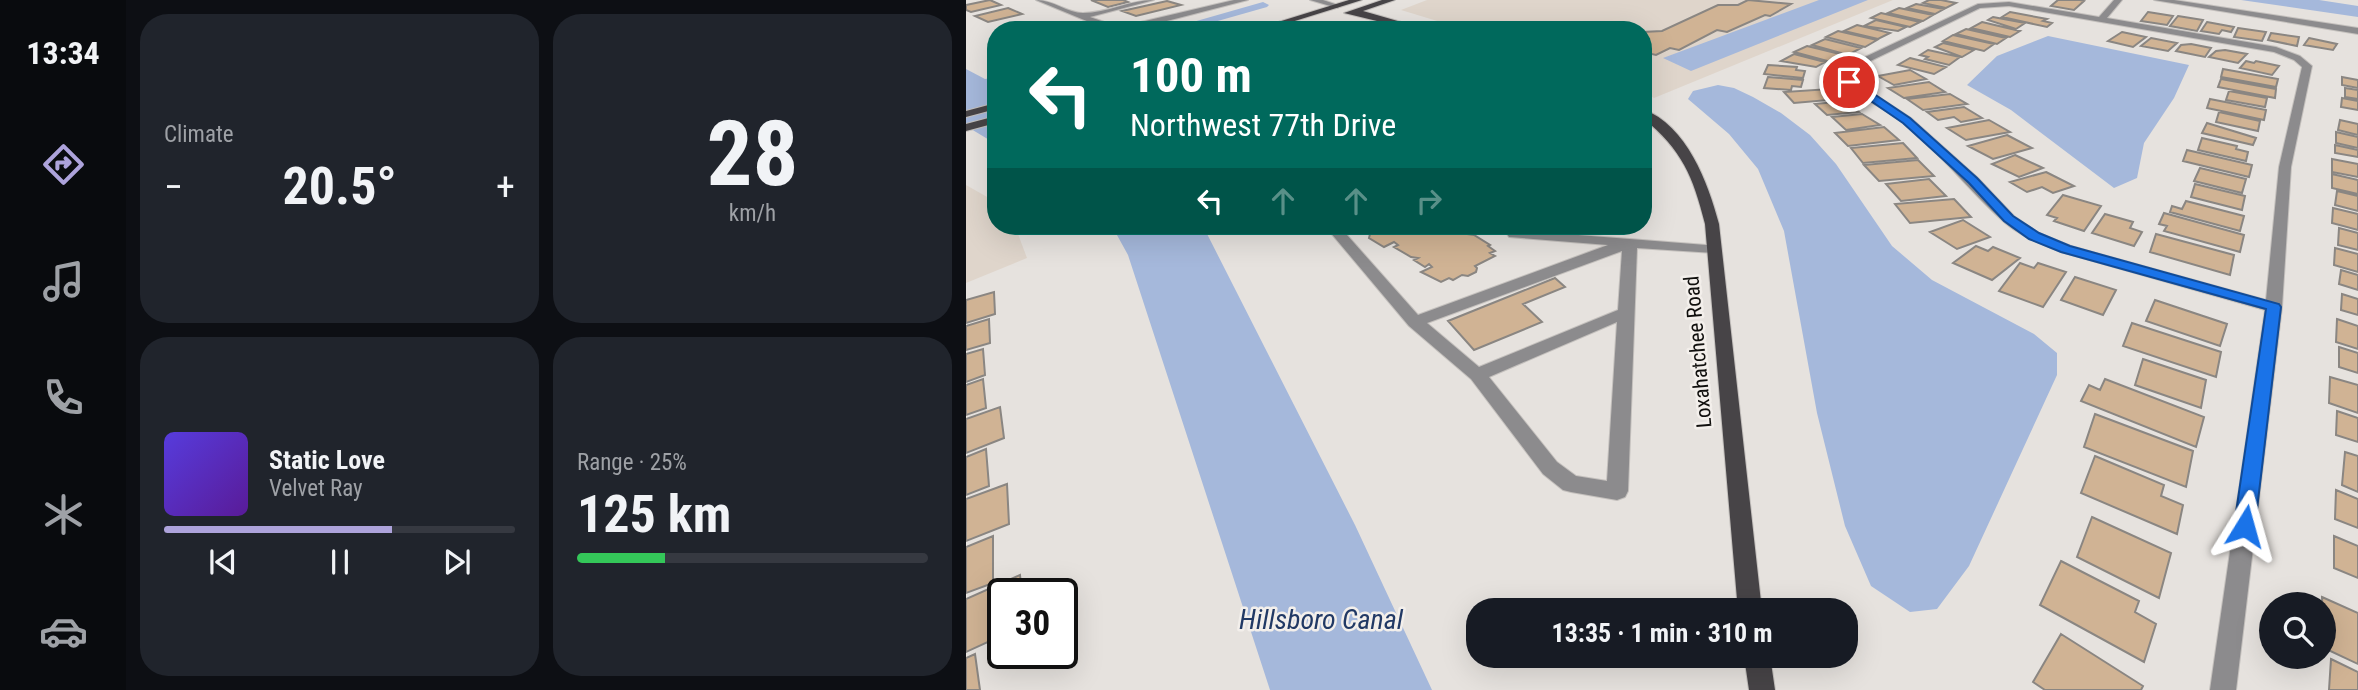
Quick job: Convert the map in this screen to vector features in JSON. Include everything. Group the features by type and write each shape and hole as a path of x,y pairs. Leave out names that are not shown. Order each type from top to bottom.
{"main road":[{"path":"1286,21 1358,0"},
{"path":"1322,21 1391,0"},
{"path":"1337,6 1392,21"},
{"path":"966,114 987,108"},
{"name":"Loxahatchee Road","path":"1652,118 1686,151 1701,178 1713,224 1749,598"},
{"path":"966,128 987,122"},
{"path":"1759,668 1762,690"}],"street":[{"path":"1043,1 1056,0"},
{"path":"1082,16 1150,0"},
{"path":"1157,21 1244,0"},
{"path":"1314,0 1337,6"},
{"path":"2101,20 2118,0"},
{"path":"2158,0 2358,31"},
{"path":"2197,0 2358,25"},
{"path":"1043,1 1094,21"},
{"path":"2223,690 2274,307 2285,167 2307,66 2297,58 2276,50 1990,3 1978,6 1853,66 1844,74 1849,82 1907,120 1973,181 2009,219 2034,236 2066,249 2274,307"},
{"path":"1340,235 1415,322 1477,375 1550,468 1571,484 1617,491 1630,244"},
{"path":"1526,235 1714,249"},
{"path":"1415,322 1597,253 1630,244"},
{"path":"1477,375 1625,313"}],"shaded area":[{"path":"1427,0 1893,0 1654,98 1652,21 1437,21 1401,10"},
{"path":"966,185 987,197 987,235 1018,235 1027,258 966,283"}],"water":[{"path":"1819,0 1868,0 1691,71 1663,58"},
{"path":"2241,0 2319,0 2358,6 2358,17"},
{"path":"2048,36 2189,65 2174,98 2144,143 2137,178 2114,188 2011,110 1967,85 1997,56"},
{"path":"966,69 987,79 987,139 966,126"},
{"path":"1718,85 1734,88 1753,97 1781,113 1810,135 1836,164 1892,246 1932,280 2034,334 2057,353 2057,375 1969,566 1937,609 1910,612 1871,586 1845,526 1817,413 1784,231 1758,169 1729,134 1688,99 1693,91"},
{"name":"Hillsboro Canal","path":"1117,235 1208,235 1355,525 1432,690 1270,690 1128,255"}],"building":[{"path":"990,0 1001,5 971,12 966,10 966,5"},
{"path":"1091,0 1123,0 1128,2 1108,7"},
{"path":"1748,0 1791,4 1770,16 1765,15 1727,32 1717,30 1679,50 1670,48 1656,55 1652,54 1652,32 1662,31 1718,5 1738,5"},
{"path":"1929,0 1956,3 1946,8 1923,3"},
{"path":"2058,0 2084,1 2074,10 2051,6"},
{"path":"1167,1 1181,5 1136,16 1122,11"},
{"path":"1916,4 1944,9 1935,14 1907,8"},
{"path":"1008,8 1022,14 987,22 975,16"},
{"path":"1899,8 1933,15 1923,21 1888,13"},
{"path":"2010,12 2047,19 2043,21 2052,23 2047,27 2002,17"},
{"path":"2148,12 2173,16 2167,25 2141,21"},
{"path":"1881,13 1920,22 1910,27 1871,18"},
{"path":"2178,16 2203,20 2197,31 2170,26"},
{"path":"1993,17 2025,23 2016,29 1988,20"},
{"path":"1876,20 1906,27 1898,31 1864,26"},
{"path":"1982,22 2020,31 2010,37 1971,28"},
{"path":"2207,22 2234,27 2231,32 2222,30 2219,34 2201,31"},
{"path":"1857,25 1890,33 1878,39 1844,31"},
{"path":"2238,28 2266,32 2262,41 2234,37"},
{"path":"1966,29 2006,38 1997,44 1956,34"},
{"path":"1838,31 1877,40 1865,47 1826,37"},
{"path":"2122,32 2146,37 2133,47 2108,41"},
{"path":"2271,33 2299,37 2297,46 2268,40"},
{"path":"1953,35 1994,44 1984,51 1943,41"},
{"path":"2151,38 2177,43 2168,51 2141,46"},
{"path":"2309,38 2337,44 2333,50 2304,45"},
{"path":"1825,39 1861,48 1848,55 1812,45"},
{"path":"1943,43 1974,50 1962,57 1935,47"},
{"path":"2181,45 2211,48 2205,57 2176,51"},
{"path":"1807,46 1844,55 1831,62 1794,52"},
{"path":"1928,50 1960,57 1949,65 1925,59 1928,57 1920,55"},
{"path":"2216,51 2247,54 2238,63 2209,57"},
{"path":"1794,54 1825,62 1816,67 1781,61"},
{"path":"1910,58 1946,67 1934,74 1898,65"},
{"path":"2246,61 2279,66 2272,75 2240,68"},
{"path":"1768,65 1797,67 1796,70 1805,71 1803,78 1764,74"},
{"path":"2223,69 2278,79 2276,87 2221,77"},
{"path":"1910,70 1926,79 1894,85 1878,76"},
{"path":"1768,77 1803,80 1801,87 1792,86 1791,90 1764,88"},
{"path":"2342,77 2358,80 2358,88 2342,85"},
{"path":"2221,79 2276,89 2275,98 2218,87"},
{"path":"1929,82 1945,92 1904,98 1888,88"},
{"path":"2345,88 2358,90 2358,99 2345,97"},
{"path":"1830,89 1840,99 1794,103 1784,92"},
{"path":"2229,91 2267,98 2265,107 2226,100"},
{"path":"1950,94 1967,104 1923,110 1907,99"},
{"path":"2342,98 2358,101 2358,110 2341,107"},
{"path":"2210,99 2266,110 2264,120 2207,108"},
{"path":"1846,101 1859,112 1827,115 1815,104"},
{"path":"1964,107 1982,118 1961,122 1954,117 1938,120 1927,112"},
{"path":"2219,112 2260,121 2258,131 2216,122"},
{"path":"1862,114 1880,125 1846,130 1832,117"},
{"path":"1989,120 2010,132 1966,140 1947,128"},
{"path":"2340,120 2358,124 2358,135 2338,130"},
{"path":"2207,123 2256,138 2253,145 2202,133"},
{"path":"1884,127 1899,140 1848,146 1835,133"},
{"path":"2336,132 2358,137 2358,148 2336,143"},
{"path":"2007,135 2032,148 1993,159 1968,146"},
{"path":"2202,138 2237,146 2236,149 2248,152 2246,161 2198,150"},
{"path":"1903,143 1917,158 1863,163 1851,148"},
{"path":"2335,145 2358,150 2358,157 2335,153"},
{"path":"2187,150 2252,165 2249,177 2183,161"},
{"path":"2015,155 2043,168 2019,177 1992,164"},
{"path":"2332,159 2358,164 2358,177 2332,172"},
{"path":"1918,160 1934,176 1879,181 1864,165"},
{"path":"2200,168 2246,179 2242,193 2194,181"},
{"path":"2046,172 2074,186 2053,193 2042,187 2027,192 2010,182"},
{"path":"2332,174 2358,180 2358,194 2332,188"},
{"path":"1929,179 1946,196 1901,201 1886,184"},
{"path":"2195,184 2245,196 2242,210 2191,197"},
{"path":"2337,191 2358,196 2358,211 2335,205"},
{"path":"2063,195 2101,206 2084,231 2054,221 2057,218 2047,215"},
{"path":"1954,199 1971,217 1910,223 1895,204"},
{"path":"2186,201 2244,216 2240,231 2170,212 2172,206 2182,209"},
{"path":"2333,208 2358,214 2358,230 2332,223"},
{"path":"2164,213 2244,235 2240,252 2164,231 2167,226 2159,224"},
{"path":"2105,214 2133,222 2130,228 2142,232 2134,246 2092,233"},
{"path":"1963,220 1990,237 1957,249 1930,232"},
{"path":"2339,228 2358,233 2358,250 2338,245"},
{"path":"2156,234 2234,255 2230,275 2150,252"},
{"path":"1370,235 1474,235 1490,245 1488,246 1495,251 1490,253 1495,256 1475,266 1476,272 1468,276 1462,275 1441,282 1421,272 1432,267 1429,264 1425,267 1414,260 1418,258 1394,247 1398,245 1394,242 1384,247 1369,238"},
{"path":"1976,246 1988,251 1993,247 2020,258 1992,280 1953,263"},
{"path":"2335,248 2358,254 2358,272 2334,265"},
{"path":"2020,263 2034,268 2038,263 2066,272 2043,307 1999,291"},
{"path":"2341,270 2358,275 2358,290 2339,284"},
{"path":"2075,277 2116,290 2103,315 2061,300"},
{"path":"1555,278 1565,287 1523,304 1542,322 1474,350 1448,321"},
{"path":"994,292 995,314 966,323 966,300"},
{"path":"2342,294 2358,299 2358,315 2341,310"},
{"path":"2155,300 2227,324 2220,346 2146,321"},
{"path":"989,319 990,343 966,350 966,326"},
{"path":"2337,319 2358,326 2358,349 2336,342"},
{"path":"2132,323 2221,352 2216,377 2123,346"},
{"path":"2339,347 2358,353 2358,373 2339,367"},
{"path":"983,349 985,375 966,382 966,354"},
{"path":"2143,359 2206,380 2201,408 2135,385"},
{"path":"2330,377 2358,385 2358,413 2329,403"},
{"path":"983,379 986,408 966,415 966,385"},
{"path":"2105,379 2204,417 2196,447 2081,401 2089,385 2100,390"},
{"path":"1000,407 1004,438 966,453 966,419"},
{"path":"2337,411 2358,418 2358,442 2336,435"},
{"path":"2095,414 2193,451 2186,487 2084,447"},
{"path":"986,449 989,486 966,495 966,457"},
{"path":"2345,452 2358,456 2358,492 2342,485"},
{"path":"2095,456 2164,485 2161,496 2183,505 2177,534 2081,493"},
{"path":"1007,484 1009,524 966,541 966,499"},
{"path":"2336,490 2358,499 2358,528 2335,519"},
{"path":"2092,517 2171,553 2159,598 2077,557"},
{"path":"993,536 993,578 987,578 987,585 966,593 966,547"},
{"path":"2334,536 2358,546 2358,578 2334,568"},
{"path":"2061,561 2139,601 2135,612 2156,624 2144,662 2040,605"},
{"path":"987,590 987,642 966,652 966,599"},
{"path":"2336,603 2358,613 2358,664 2336,654"},
{"path":"2061,634 2143,686 2141,690 2045,690 2033,682"},
{"path":"975,654 980,690 966,690 966,658"},
{"path":"2336,661 2358,672 2358,690 2329,690 2330,669 2336,669"}],"waterway":[{"path":"1204,21 1263,5"}],"route":[{"path":"1849,82 1907,120 1973,181 2009,219 2034,236 2066,249 2274,307 2245,526"}]}
